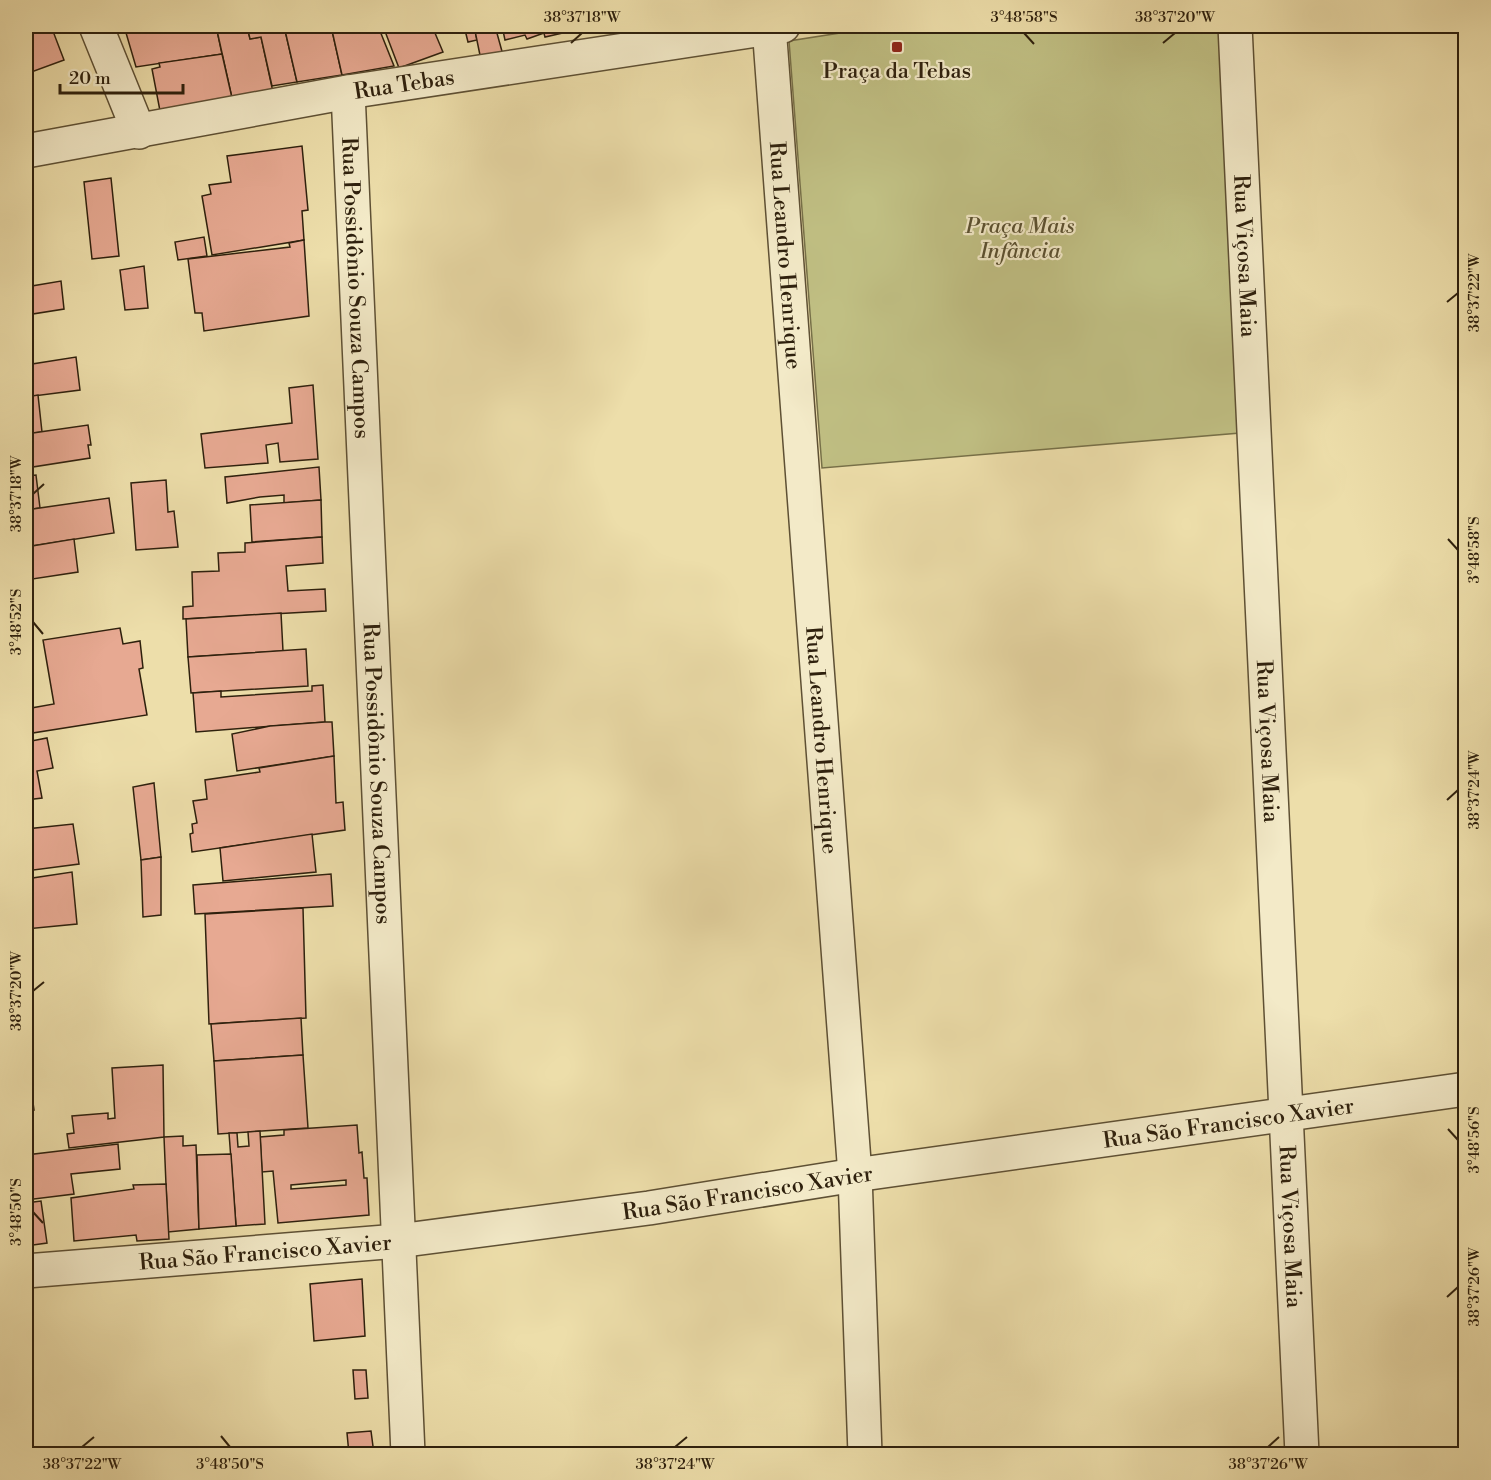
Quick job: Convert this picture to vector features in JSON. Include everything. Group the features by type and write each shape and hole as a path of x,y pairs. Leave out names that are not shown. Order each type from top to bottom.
{"street":[{"path":"96,26 139,132"},
{"name":"Rua Tebas","path":"26,151 348,92 774,26"},
{"name":"Rua Leandro Henrique","path":"774,26 855,1175 865,1455"},
{"name":"Rua Viçosa Maia","path":"1235,26 1302,1455"},
{"name":"Rua Possidônio Souza Campos","path":"348,92 408,1455"},
{"name":"Rua São Francisco Xavier","path":"26,1271 398,1241 649,1208 855,1175 1466,1089"}],"green space":[{"name":"Praça Mais Infância","path":"885,26 1227,26 1240,433 822,468 789,41"}],"building":[{"path":"26,26 51,26 64,60 26,74"},
{"path":"124,26 216,26 222,54 136,67"},
{"path":"216,26 247,26 250,39 261,37 273,92 232,98"},
{"path":"247,26 284,26 297,82 272,86 261,37 250,39"},
{"path":"284,26 331,26 342,75 297,82"},
{"path":"331,26 378,26 394,66 342,75"},
{"path":"383,26 432,26 443,52 399,68"},
{"path":"432,26 460,26 460,27 435,32"},
{"path":"464,26 474,26 477,40 468,42"},
{"path":"474,26 495,26 503,55 481,60"},
{"path":"502,26 542,26 544,33 527,39 525,35 505,40"},
{"path":"542,26 575,26 576,30 545,37"},
{"path":"222,54 232,98 160,111 152,69 160,67 159,63"},
{"path":"302,146 308,210 302,211 304,240 212,255 202,196 211,194 209,185 231,182 227,156"},
{"path":"111,178 119,256 92,259 84,182"},
{"path":"204,237 207,256 178,260 175,242"},
{"path":"304,240 309,316 204,331 202,313 195,313 188,259 290,247 289,243"},
{"path":"144,266 148,308 125,310 120,270"},
{"path":"61,281 64,309 26,315 26,287"},
{"path":"76,357 80,390 26,397 26,365"},
{"path":"313,385 318,459 280,462 278,443 266,445 268,463 205,468 201,434 292,423 289,388"},
{"path":"38,395 42,432 26,434 26,397"},
{"path":"88,425 90,458 26,468 26,434"},
{"path":"319,467 321,500 284,503 284,495 227,503 225,477"},
{"path":"36,475 40,508 26,510 26,476"},
{"path":"166,480 168,512 174,511 178,547 136,550 131,483"},
{"path":"109,498 114,533 26,547 26,510"},
{"path":"321,500 322,537 252,542 250,505"},
{"path":"322,537 323,563 286,566 288,591 325,589 326,611 183,619 183,607 193,606 192,572 219,571 218,553 245,552 245,543"},
{"path":"74,539 78,572 26,580 26,547"},
{"path":"281,613 283,651 188,657 186,619"},
{"path":"120,628 123,644 140,641 143,668 139,669 147,715 26,734 26,709 54,704 43,640"},
{"path":"306,649 308,686 191,693 188,657"},
{"path":"323,685 325,722 196,732 193,693 221,691 221,697 312,691 312,686"},
{"path":"332,722 334,756 237,771 232,734 270,726"},
{"path":"47,738 53,768 37,771 42,798 26,800 26,742"},
{"path":"334,756 336,803 343,802 345,830 192,852 190,834 193,833 192,824 197,823 193,801 207,799 205,780 260,772 259,768"},
{"path":"154,783 161,857 141,860 133,787"},
{"path":"73,824 79,864 26,871 26,829"},
{"path":"312,834 316,872 223,881 220,848"},
{"path":"161,857 161,915 143,917 141,860"},
{"path":"72,872 77,924 26,929 26,879"},
{"path":"331,874 333,906 195,914 193,885"},
{"path":"303,908 306,1018 209,1024 205,914"},
{"path":"301,1018 303,1055 214,1061 211,1024"},
{"path":"303,1055 308,1128 218,1134 214,1061"},
{"path":"163,1065 164,1137 69,1148 67,1134 74,1133 72,1116 108,1113 108,1119 115,1118 112,1068"},
{"path":"26,1082 33,1082 32,1095 26,1096"},
{"path":"32,1095 34,1110 27,1111 26,1096"},
{"path":"357,1125 359,1153 362,1152 364,1178 367,1178 369,1215 278,1223 273,1171 262,1172 260,1137 284,1135 284,1130","holes":["346,1180 346,1185 291,1189 291,1185"]},
{"path":"260,1131 265,1224 236,1226 229,1133 237,1133 238,1147 249,1146 248,1132"},
{"path":"183,1136 183,1146 196,1145 199,1229 168,1232 164,1137"},
{"path":"118,1144 120,1169 71,1174 74,1194 26,1200 26,1155"},
{"path":"231,1154 236,1226 199,1229 197,1155"},
{"path":"166,1184 169,1239 137,1241 136,1235 74,1241 71,1198 134,1189 133,1185"},
{"path":"41,1201 47,1243 26,1246 26,1203"},
{"path":"362,1279 365,1336 314,1341 310,1284"},
{"path":"353,1370 366,1370 368,1398 355,1399"},
{"path":"371,1431 374,1454 349,1454 347,1433"}],"place":[{"name":"Praça da Tebas","path":"897,47"}]}
